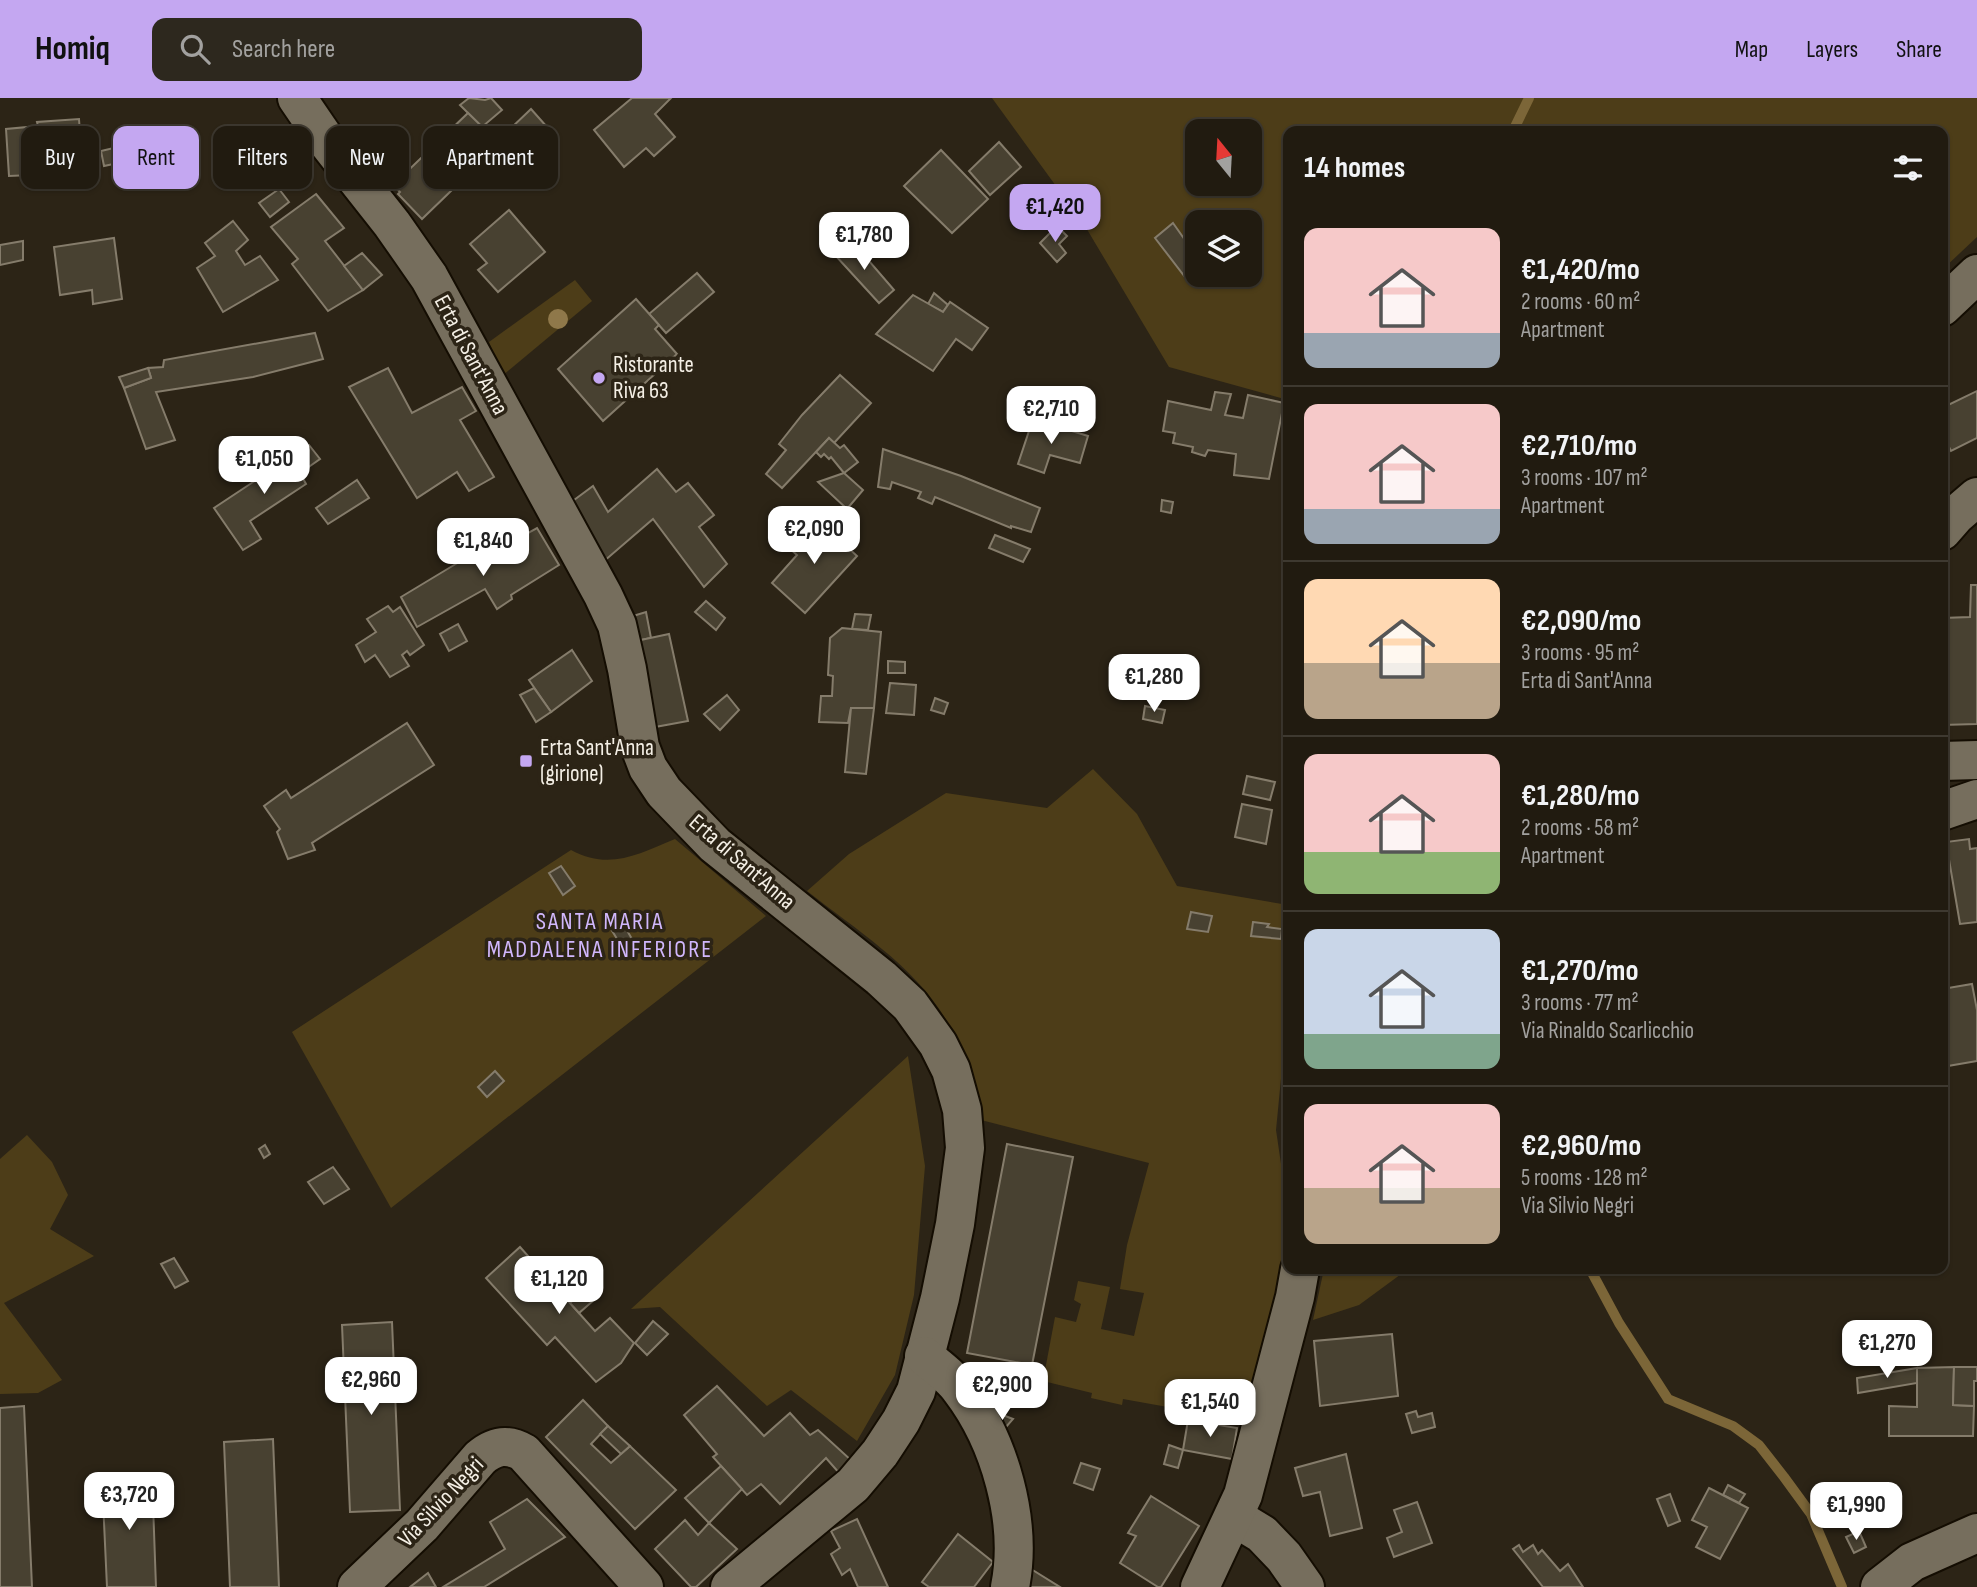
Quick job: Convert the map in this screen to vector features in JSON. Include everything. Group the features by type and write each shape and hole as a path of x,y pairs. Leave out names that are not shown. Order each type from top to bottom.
{"street":[{"name":"Erta di Sant'Anna","path":"297,98 429,277 603,595 617,625 640,747 648,768 664,792 715,845 881,978 910,1005 938,1044 951,1070 962,1110 965,1149 955,1224 916,1391 880,1453 853,1485 730,1587"},
{"path":"1948,301 1977,274"},
{"path":"1948,524 1977,497"},
{"path":"1948,761 1977,760"},
{"path":"1948,809 1977,799"},
{"path":"1200,1587 1243,1495 1299,1274"},
{"path":"924,1356 959,1387 987,1431 1001,1467 1013,1531 1014,1568 1010,1587"},
{"name":"Via Silvio Negri","path":"357,1587 422,1524 480,1458 495,1448 506,1447 524,1453 644,1587"},
{"path":"1234,1517 1262,1534 1284,1557 1305,1587"},
{"path":"1880,1587 1912,1562 1977,1533"}],"shaded area":[{"path":"992,98 1977,98 1977,237 1948,264 1948,126 1283,126 1283,399 1169,367 1085,226"},
{"path":"575,280 592,301 502,376 489,342"},
{"path":"1093,769 1137,814 1177,886 1283,904 1283,1058 1276,1130 1283,1177 1283,1263 1275,1305 1240,1420 1123,1399 1122,1405 1091,1398 1092,1393 1043,1381 1055,1317 1076,1322 1081,1304 1074,1300 1078,1281 1110,1287 1101,1329 1134,1336 1144,1293 1120,1289 1127,1245 1149,1163 981,1120 957,1042 932,999 917,981 882,949 807,891 849,854 946,793 1047,808"},
{"path":"675,839 766,916 391,1208 292,1032 571,850 585,856 611,860 636,855"},
{"path":"908,1056 925,1166 914,1295 895,1375 857,1441 791,1390 767,1406 660,1307 631,1309"},
{"path":"27,1135 52,1162 68,1195 50,1229 94,1256 4,1303 62,1380 38,1393 0,1394 0,1159"},
{"path":"1323,1274 1401,1274 1359,1305 1313,1320"}],"building":[{"path":"469,98 491,98 502,110 481,126 460,105"},
{"path":"632,98 671,98 655,114 675,137 654,156 646,148 624,167 594,130"},
{"path":"531,109 546,126 513,126"},
{"path":"468,113 481,126 454,126"},
{"path":"79,119 79,126 38,126 37,122"},
{"path":"21,128 21,175 9,176 6,129"},
{"path":"999,142 1021,167 990,195 969,171"},
{"path":"113,148 113,164 104,166 101,151"},
{"path":"941,150 988,199 952,233 904,186"},
{"path":"423,156 423,189 453,189 422,219 398,194 400,192 397,189 409,189 409,170"},
{"path":"279,189 289,202 270,217 259,203"},
{"path":"316,194 344,228 325,241 363,290 328,311 292,264 298,259 271,227"},
{"path":"509,210 545,252 498,292 478,270 487,263 470,244"},
{"path":"233,221 248,240 236,251 245,265 260,256 278,280 223,312 197,268 215,256 205,243"},
{"path":"1173,223 1185,240 1185,277 1155,238"},
{"path":"1057,226 1067,236 1059,244 1066,253 1057,262 1040,243"},
{"path":"114,238 122,299 93,304 92,290 60,295 54,247"},
{"path":"851,240 894,290 879,303 835,255"},
{"path":"23,241 23,260 0,265 0,245"},
{"path":"362,253 382,275 363,290 344,266"},
{"path":"697,273 714,292 666,333 649,314"},
{"path":"934,293 948,305 943,312 928,304"},
{"path":"913,295 943,312 950,302 988,328 972,350 956,339 933,371 876,334"},
{"path":"636,299 659,325 655,329 677,354 603,421 558,369"},
{"path":"315,333 323,359 253,377 156,392 175,440 146,449 124,388 151,378 148,368 163,367 164,360"},
{"path":"148,368 151,378 124,388 119,377"},
{"path":"388,368 412,413 462,387 476,411 460,420 494,477 469,491 457,472 417,498 349,387"},
{"path":"840,375 871,403 834,443 829,438 782,488 766,474 786,450 779,444"},
{"path":"1977,391 1977,438 1951,451 1948,445 1948,405"},
{"path":"1215,392 1231,394 1225,415 1243,418 1248,395 1283,403 1269,479 1234,475 1236,454 1208,450 1205,456 1192,452 1193,447 1173,443 1175,433 1163,431 1168,401 1211,410"},
{"path":"1033,419 1088,436 1080,463 1050,455 1044,473 1018,464"},
{"path":"829,438 840,448 844,445 858,462 844,473 831,457 829,459 824,454 821,457 816,452"},
{"path":"309,445 320,459 300,473 306,484 250,521 261,539 243,550 214,508"},
{"path":"883,449 961,476 1040,508 1031,532 1011,528 935,497 932,504 918,498 921,492 892,482 890,489 878,487"},
{"path":"657,469 676,492 688,483 714,515 699,527 727,564 704,587 653,519 603,562 570,503 593,486 608,512"},
{"path":"844,473 863,490 847,509 818,482"},
{"path":"357,480 369,498 328,524 316,508"},
{"path":"1162,500 1173,502 1171,513 1161,511"},
{"path":"817,519 857,556 805,613 772,583 797,555 789,548"},
{"path":"537,528 559,565 511,595 512,599 497,609 485,589 417,627 401,597 474,553 479,560"},
{"path":"995,535 1030,549 1023,562 989,548"},
{"path":"1971,585 1977,585 1977,724 1948,725 1948,618 1970,617"},
{"path":"706,601 725,618 716,630 695,612"},
{"path":"388,606 393,612 400,607 424,645 410,655 407,651 402,655 409,666 390,677 375,655 365,662 356,645 376,632 367,619"},
{"path":"646,612 651,638 636,641 633,616"},
{"path":"855,614 871,615 868,630 852,629"},
{"path":"458,624 467,641 449,651 440,634"},
{"path":"842,628 881,632 874,708 851,708 848,723 819,722 821,696 832,696 833,676 828,675 830,638"},
{"path":"669,634 688,721 655,727 636,641"},
{"path":"572,650 592,681 551,712 529,680"},
{"path":"888,661 905,662 905,673 888,673"},
{"path":"890,683 916,685 914,715 886,713"},
{"path":"534,688 551,712 536,722 520,695"},
{"path":"727,695 739,710 720,730 704,714"},
{"path":"935,698 948,703 944,714 931,710"},
{"path":"1145,706 1165,710 1162,723 1143,719"},
{"path":"851,708 874,708 866,774 845,772"},
{"path":"407,723 434,765 312,843 315,850 288,859 277,832 280,829 264,806 286,790 291,798"},
{"path":"1247,776 1275,782 1270,800 1243,794"},
{"path":"1242,804 1272,810 1266,844 1235,837"},
{"path":"1969,839 1970,849 1977,848 1977,922 1960,924 1948,842"},
{"path":"561,866 575,886 563,895 549,873"},
{"path":"1191,912 1212,916 1208,932 1187,929"},
{"path":"622,922 632,939 622,947 611,929"},
{"path":"1253,922 1282,929 1281,939 1251,936"},
{"path":"1972,984 1977,1010 1977,1061 1948,1066 1948,988"},
{"path":"495,1071 504,1081 487,1097 478,1087"},
{"path":"1007,1144 1073,1157 1032,1365 967,1353"},
{"path":"265,1145 270,1154 264,1158 259,1149"},
{"path":"333,1167 349,1189 324,1204 308,1182"},
{"path":"520,1247 595,1331 610,1318 634,1343 621,1363 596,1382 555,1337 547,1345 486,1278"},
{"path":"174,1258 188,1281 175,1288 161,1264"},
{"path":"585,1290 594,1300 579,1313 570,1303"},
{"path":"653,1321 668,1334 647,1355 635,1343"},
{"path":"392,1322 400,1510 350,1512 342,1325"},
{"path":"1392,1334 1398,1396 1320,1406 1314,1341"},
{"path":"1954,1367 1953,1405 1974,1406 1973,1436 1889,1436 1889,1406 1917,1407 1917,1368"},
{"path":"1954,1367 1977,1367 1974,1406 1953,1405"},
{"path":"1917,1368 1917,1383 1858,1393 1857,1378"},
{"path":"717,1386 764,1436 790,1413 810,1435 818,1430 852,1461 840,1474 826,1458 780,1504 761,1484 747,1495 713,1457 717,1454 684,1415"},
{"path":"583,1400 608,1426 591,1444 611,1463 630,1446 676,1490 635,1529 546,1437"},
{"path":"24,1406 32,1587 0,1587 0,1408"},
{"path":"1416,1411 1418,1417 1432,1413 1435,1427 1412,1433 1406,1414"},
{"path":"995,1412 1013,1419 999,1435"},
{"path":"1188,1420 1237,1428 1232,1459 1183,1450"},
{"path":"608,1426 630,1446 621,1454 600,1434"},
{"path":"273,1439 279,1587 230,1587 224,1442"},
{"path":"1169,1445 1183,1450 1178,1468 1164,1464"},
{"path":"1346,1454 1362,1528 1330,1536 1320,1492 1303,1496 1295,1468"},
{"path":"1081,1463 1100,1469 1093,1490 1074,1483"},
{"path":"721,1466 742,1489 709,1523 685,1498"},
{"path":"152,1476 156,1587 107,1587 102,1479"},
{"path":"1728,1485 1745,1494 1739,1503 1723,1495"},
{"path":"1709,1488 1748,1508 1720,1559 1696,1547 1707,1527 1692,1520"},
{"path":"1670,1494 1680,1521 1668,1526 1657,1499"},
{"path":"1151,1496 1199,1526 1161,1587 1120,1563 1136,1536 1128,1533"},
{"path":"527,1499 565,1537 484,1587 443,1587 505,1549 490,1522"},
{"path":"1417,1502 1432,1543 1394,1557 1387,1538 1402,1532 1394,1510"},
{"path":"857,1519 888,1587 858,1587 850,1569 842,1575 831,1554 840,1548 831,1531"},
{"path":"685,1520 698,1535 709,1523 737,1549 696,1587 691,1587 655,1549"},
{"path":"1859,1531 1866,1547 1854,1553 1846,1537"},
{"path":"958,1534 993,1562 974,1587 929,1587 922,1582"},
{"path":"1519,1545 1523,1552 1533,1545 1538,1554 1542,1550 1560,1571 1568,1564 1583,1587 1543,1587 1513,1549"},
{"path":"1023,1564 1060,1587 1019,1587"},
{"path":"428,1573 436,1587 410,1587"}],"waterway":[{"path":"1515,126 1529,98"},
{"path":"1593,1274 1619,1323 1668,1399 1733,1426 1759,1445 1811,1514 1842,1587"}],"place":[{"name":"Ristorante Riva 63","path":"599,378"},
{"name":"Erta Sant'Anna (girione)","path":"526,761"}],"district":[{"name":"SANTA MARIA MADDALENA INFERIORE","path":"600,935"}]}
